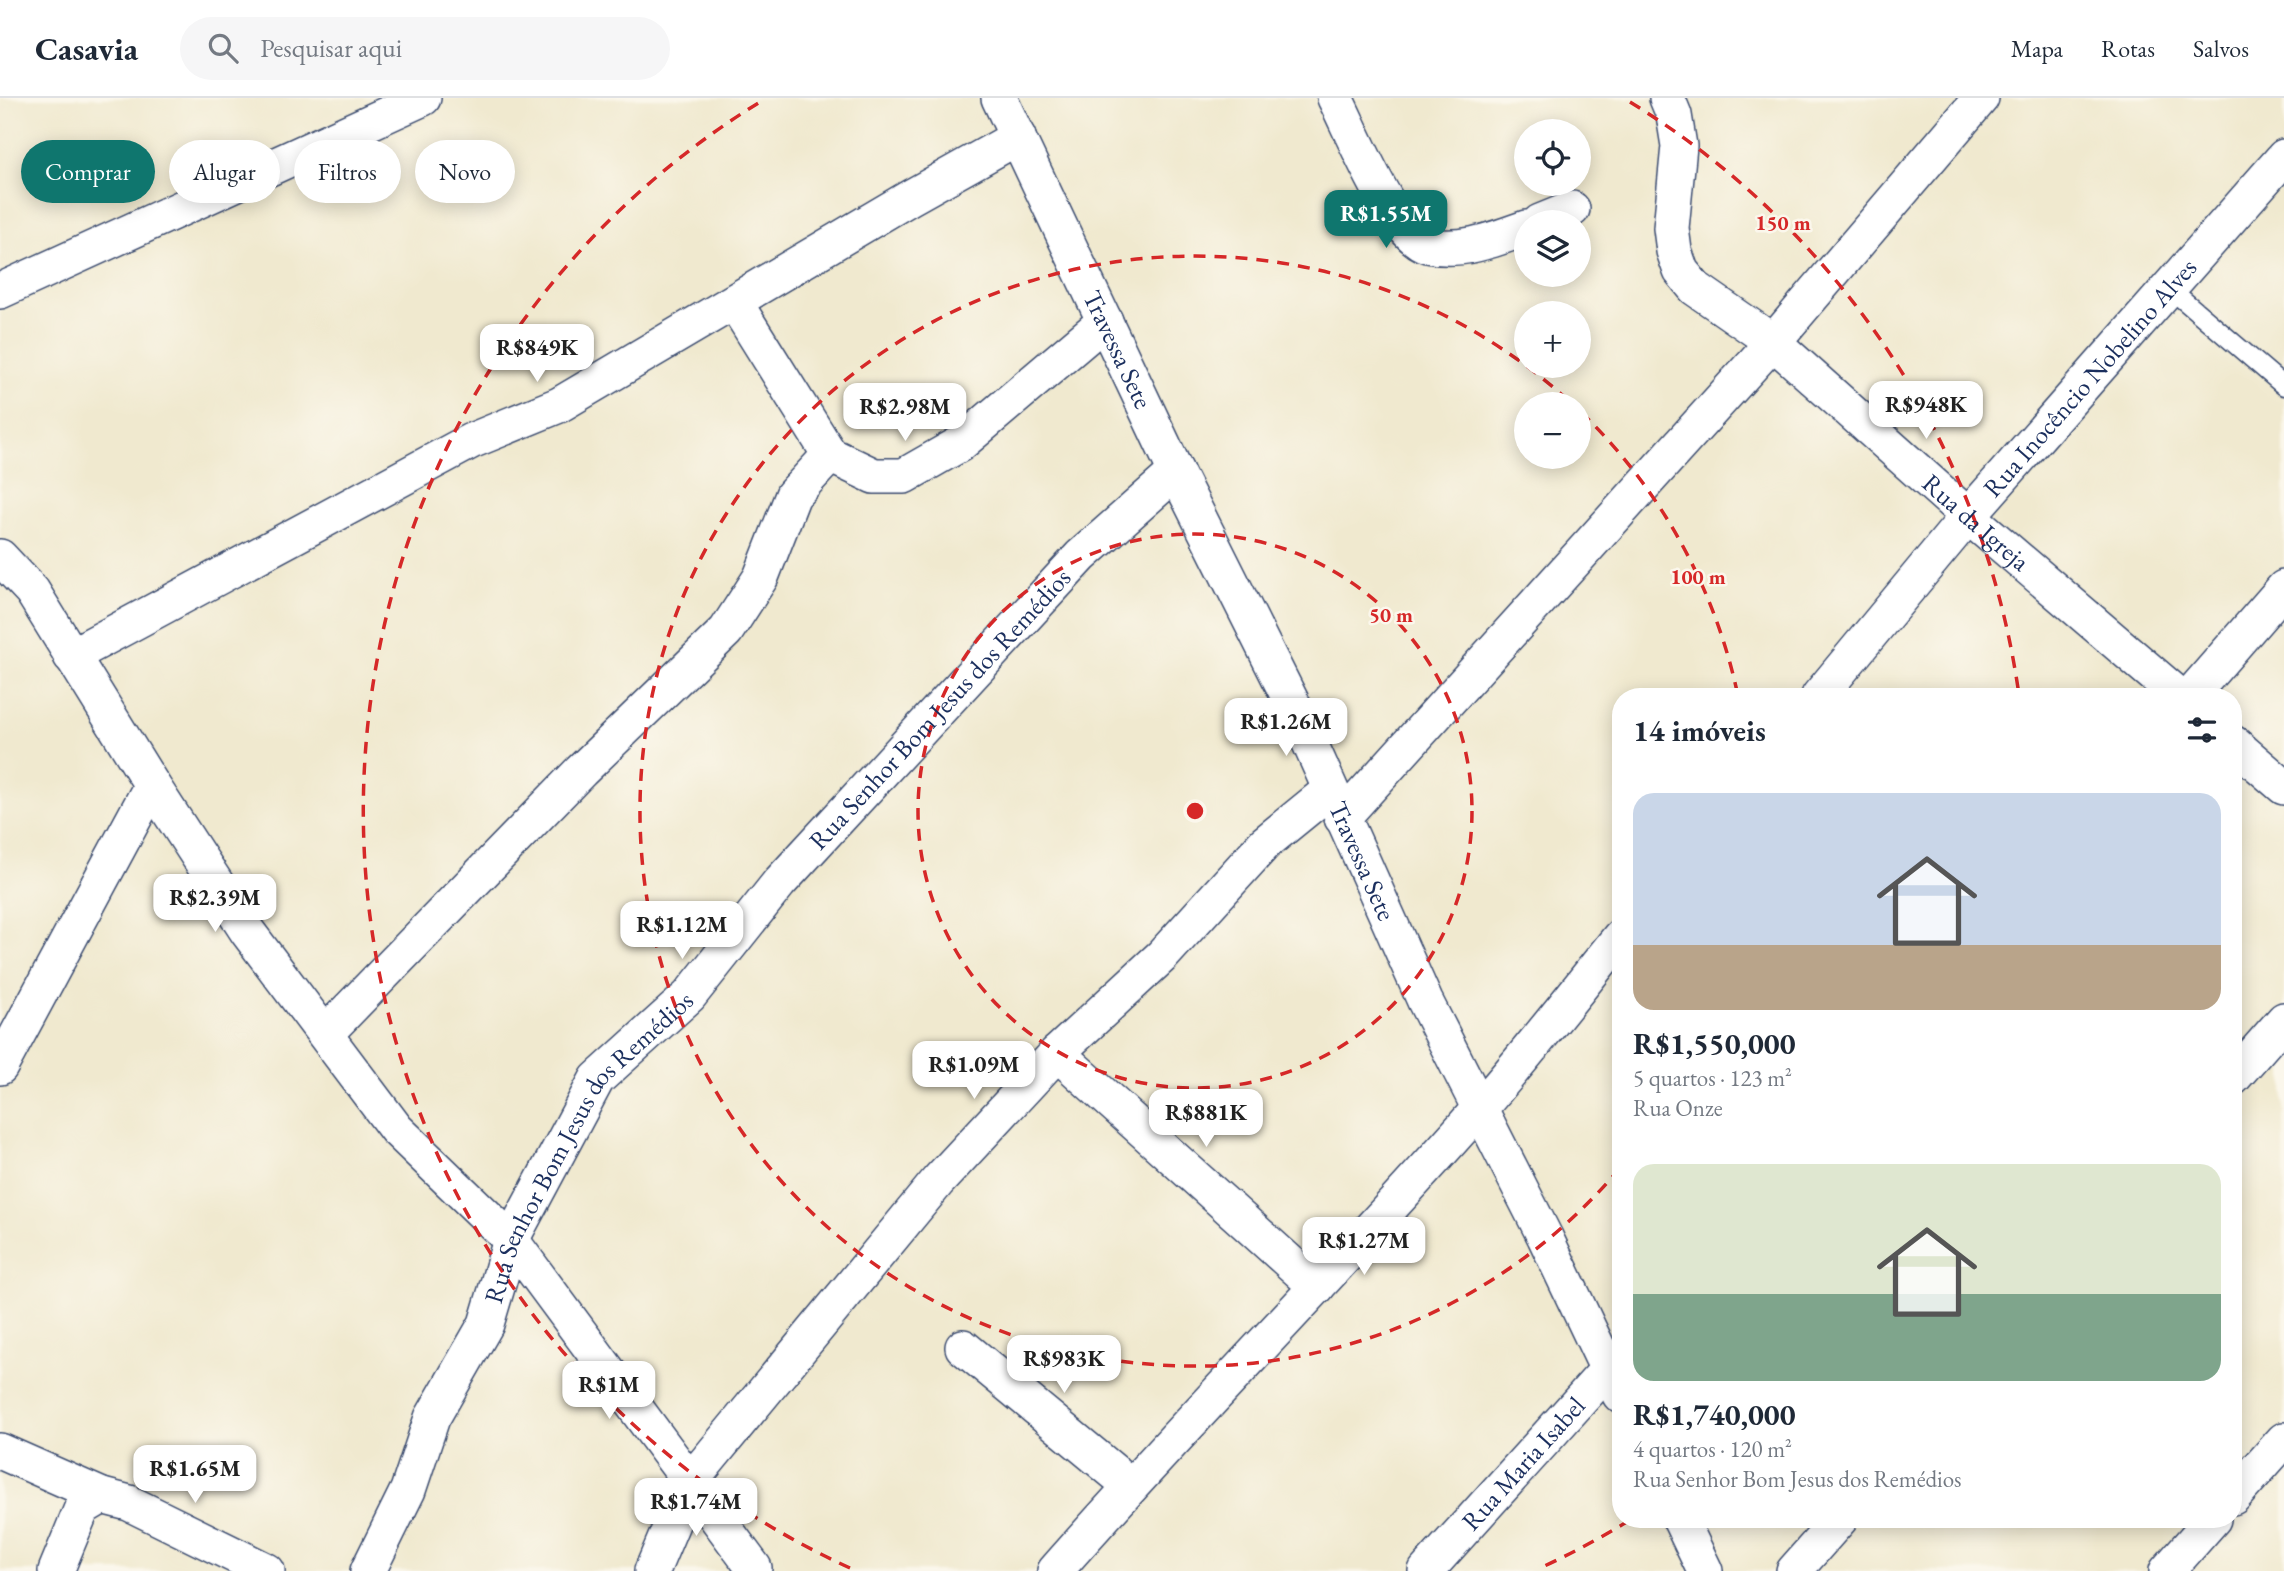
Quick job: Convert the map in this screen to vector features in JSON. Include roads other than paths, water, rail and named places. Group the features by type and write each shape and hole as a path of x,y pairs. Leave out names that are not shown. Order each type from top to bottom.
{"street":[{"path":"0,291 423,98"},
{"name":"Travessa Sete","path":"999,98 1177,472 1292,703 1426,1000 1612,1364"},
{"path":"1335,98 1391,211 1412,237 1426,245 1457,247 1485,242 1514,232"},
{"name":"Rua da Igreja","path":"1667,98 1674,115 1679,146 1671,228 1674,251 1681,271 1695,288 1773,342 1968,516 2170,688"},
{"path":"652,1571 689,1483 938,1181 1057,1053 1162,956 1265,843 1336,804 1773,342 1980,98"},
{"path":"71,656 471,440 559,405 911,197 1018,137"},
{"name":"Rua Inocêncio Nobelino Alves","path":"1826,688 1968,516 2284,157"},
{"path":"735,303 830,455 874,476 904,477 960,444 1105,321"},
{"path":"326,1034 572,781 726,631 761,577 793,495 830,455"},
{"name":"Rua Senhor Bom Jesus dos Remédios","path":"369,1571 408,1490 432,1418 486,1324 511,1240 597,1079 689,996 779,883 1081,556 1177,472"},
{"path":"0,557 32,591 152,785 247,931 396,1129 511,1240 754,1567"},
{"path":"2197,688 2284,588"},
{"path":"2242,751 2284,787"},
{"path":"0,1067 152,785"},
{"path":"1055,1571 1130,1486 1480,1108 1612,947"},
{"path":"2242,1067 2284,1020"},
{"path":"1057,1053 1317,1287"},
{"path":"963,1348 1130,1486"},
{"name":"Rua Maria Isabel","path":"1426,1571 1612,1378"},
{"path":"2242,1487 2284,1440"},
{"path":"0,1451 102,1496 129,1503 267,1571"},
{"path":"56,1571 82,1508 102,1496"},
{"path":"1684,1528 1705,1571"},
{"path":"1794,1571 1832,1528"},
{"path":"2167,1571 2205,1528"}],"lane":[{"path":"2168,286 2284,386"}]}
